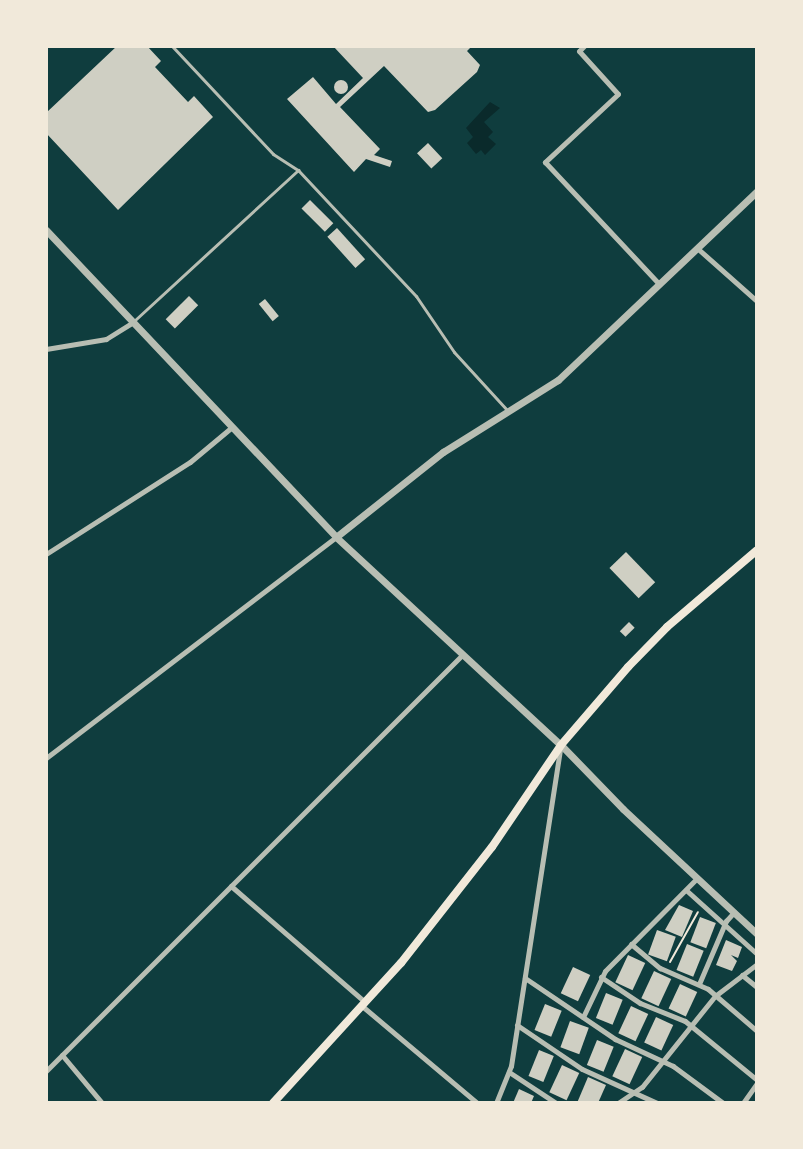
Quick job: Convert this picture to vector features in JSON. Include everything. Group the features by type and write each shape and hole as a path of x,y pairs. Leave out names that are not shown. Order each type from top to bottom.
{"main road":[{"path":"273,1103 401,963 492,847 561,745 667,627 757,550"}],"street":[{"path":"584,46 576,49 618,94 545,162 659,284"},
{"path":"46,758 443,452 558,380 757,191"},
{"path":"46,230 126,325 232,427 336,537 461,656 561,745 757,934"},
{"path":"697,248 757,301"},
{"path":"46,349 106,339 126,325"},
{"path":"46,554 190,462 232,427"},
{"path":"46,1071 461,656"},
{"path":"496,1103 509,1072 561,745"},
{"path":"583,1017 601,977 697,878"},
{"path":"231,886 477,1103"},
{"path":"686,890 757,954"},
{"path":"699,984 725,924 734,912"},
{"path":"631,944 664,970 699,984 757,1031"},
{"path":"618,1103 636,1091 664,1061 715,996 757,964"},
{"path":"742,975 757,987"},
{"path":"601,977 640,1003 691,1026 757,1082 743,1103"},
{"path":"525,978 615,1039 664,1061 723,1103"},
{"path":"517,1025 582,1069 636,1091 654,1102"},
{"path":"62,1055 102,1103"},
{"path":"509,1072 556,1103"}],"lane":[{"path":"172,46 273,154 298,170 416,296 454,352 507,411"},
{"path":"126,325 298,170"}],"path":[{"path":"664,970 687,937 700,903"}],"water":[{"path":"490,102 500,108 484,122 493,132 488,137 496,144 485,155 481,150 476,154 467,143 473,137 466,128"}],"building":[{"path":"117,46 147,46 161,61 155,67 188,102 194,96 213,117 118,210 46,133 46,113"},
{"path":"333,46 472,46 467,51 480,65 477,72 435,110 428,112 384,66 340,107 380,149 374,155 392,161 390,167 366,159 354,172 287,99 313,77 336,104 363,78"},
{"path":"341,80 348,87 341,94 334,87"},
{"path":"428,143 442,158 431,169 417,153"},
{"path":"310,200 333,223 325,232 302,208"},
{"path":"337,228 365,259 355,268 327,237"},
{"path":"189,296 198,305 175,329 166,319"},
{"path":"265,299 279,316 273,321 259,304"},
{"path":"626,552 655,582 639,598 609,568"},
{"path":"629,622 635,628 625,637 620,631"},
{"path":"679,905 693,911 682,937 665,930"},
{"path":"700,917 716,923 706,948 690,942"},
{"path":"657,930 676,937 667,961 648,954"},
{"path":"726,940 742,947 738,958 731,955 737,961 732,971 716,965"},
{"path":"687,944 704,951 693,977 677,970"},
{"path":"628,955 645,963 633,990 615,982"},
{"path":"573,967 590,975 578,1001 561,993"},
{"path":"654,971 671,979 659,1006 641,998"},
{"path":"680,984 697,992 686,1017 669,1008"},
{"path":"606,993 623,1000 613,1025 596,1018"},
{"path":"545,1004 562,1011 551,1037 535,1030"},
{"path":"631,1006 648,1014 636,1041 618,1033"},
{"path":"656,1017 673,1025 661,1050 644,1042"},
{"path":"570,1021 589,1028 579,1054 560,1047"},
{"path":"597,1040 614,1047 604,1072 587,1065"},
{"path":"625,1049 642,1057 630,1084 612,1076"},
{"path":"539,1050 554,1056 543,1082 529,1076"},
{"path":"562,1065 579,1073 567,1100 549,1092"},
{"path":"588,1077 606,1085 598,1103 577,1103"},
{"path":"519,1089 534,1096 531,1103 513,1103"}]}
